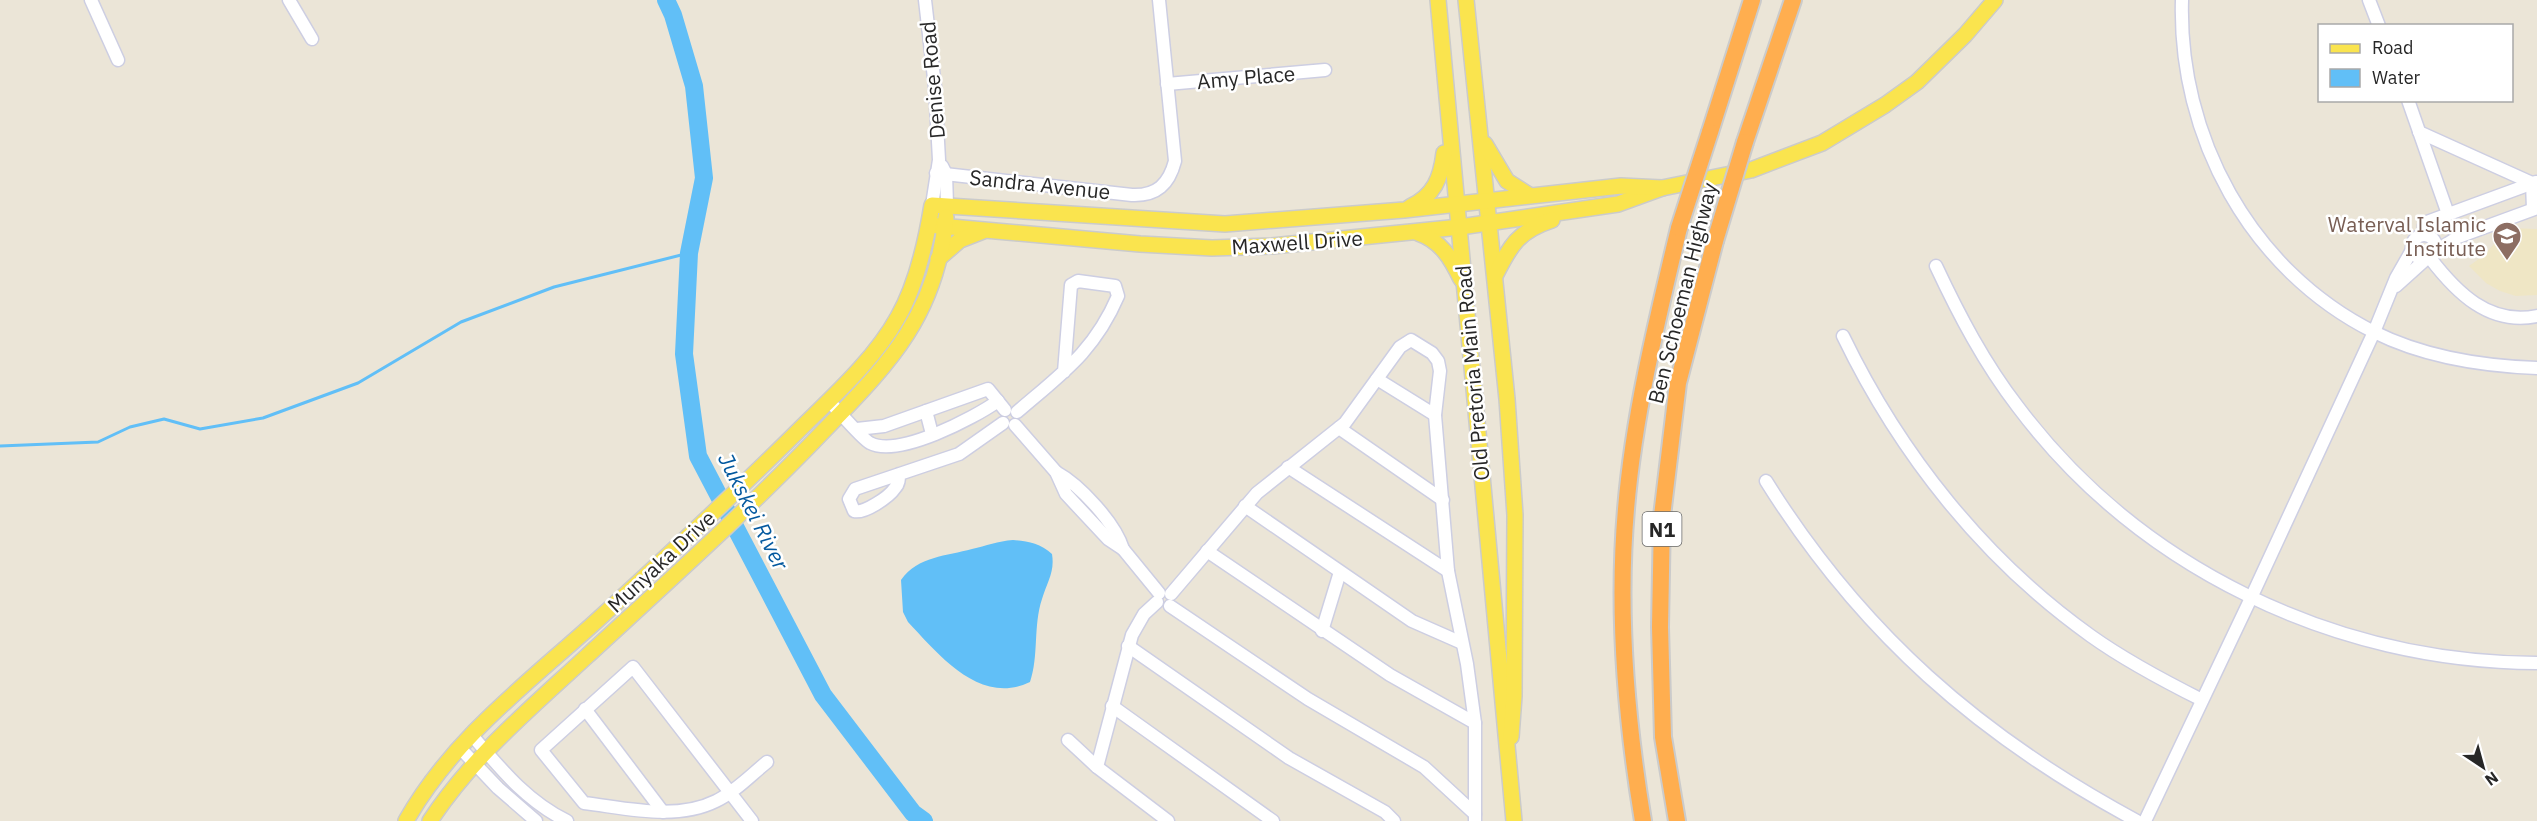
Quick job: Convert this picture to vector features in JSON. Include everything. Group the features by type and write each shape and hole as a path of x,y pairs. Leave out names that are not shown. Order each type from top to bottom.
{"highway":[{"name":"Ben Schoeman Highway","path":"1643,821 1629,730 1624,638 1626,509 1634,438 1653,337 1678,228 1752,0"},
{"name":"Ben Schoeman Highway","path":"1677,821 1663,737 1660,627 1662,516 1678,383 1715,241 1745,142 1793,0"}],"main road":[{"name":"Old Pretoria Main Road","path":"1438,0 1447,125 1455,204 1460,227 1500,695 1509,746 1514,821"},
{"name":"Old Pretoria Main Road","path":"1466,0 1495,276 1515,515 1514,696 1509,746"},
{"name":"Maxwell Drive","path":"928,225 1212,248 1272,246 1414,232 1618,204 1662,188 1716,179 1762,167 1822,143 1855,125 1917,82 1965,35 1995,0"},
{"path":"1404,210 1426,197 1440,178 1447,125"},
{"path":"1480,133 1501,174 1507,181 1529,195"},
{"name":"Maxwell Drive","path":"939,205 1194,224 1280,221 1404,210 1487,199 1621,186 1662,188"},
{"name":"Munyaka Drive","path":"406,821 459,747 471,734 672,553 828,400 874,351 899,315 912,285 928,225 939,205"},
{"name":"Munyaka Drive","path":"430,821 484,750 682,569 864,391 908,334 929,290 945,226 939,205"},
{"path":"1495,276 1511,247 1526,231 1589,208"},
{"path":"937,261 960,240 988,229"},
{"path":"1414,232 1438,243 1453,262 1465,287"}],"street":[{"path":"91,0 118,60"},
{"path":"289,0 312,39"},
{"name":"Denise Road","path":"925,0 935,87 941,173"},
{"path":"1159,0 1167,84"},
{"path":"2182,0 2184,55 2191,95 2201,131 2224,186 2263,242 2294,276 2318,296 2374,332 2414,348 2487,366 2537,368"},
{"path":"2371,2 2378,24"},
{"name":"Amy Place","path":"1167,84 1325,70"},
{"name":"Sandra Avenue","path":"941,173 1144,195 1163,187 1173,172 1175,161 1167,84"},
{"path":"2409,102 2448,214"},
{"path":"2419,132 2535,182"},
{"path":"939,205 941,173"},
{"path":"2412,250 2418,257 2430,248 2535,209 2535,182"},
{"path":"2535,182 2427,222 2424,226 2430,248 2449,282 2470,302 2500,315 2526,318 2537,316"},
{"path":"2145,821 2251,598 2412,250 2415,238 2430,248"},
{"path":"2393,288 2430,248"},
{"path":"1936,266 1968,331 1996,376 2018,407 2064,461 2111,506 2145,534 2204,573 2251,598 2334,632 2379,645 2464,659 2537,663"},
{"path":"899,474 969,449 1008,414 1064,372 1092,344 1118,296 1115,286 1078,281 1071,285 1064,372"},
{"path":"1843,336 1882,408 1923,470 1948,502 2001,559 2041,597 2092,637 2151,674 2202,700"},
{"path":"1097,767 1128,646 1136,625 1164,599 1245,506 1288,467 1339,428 1354,412 1400,346 1411,340 1438,361 1440,381 1435,415 1448,571 1474,723 1475,817"},
{"path":"1377,379 1435,415"},
{"path":"857,429 884,426 988,388 1164,599 1308,699 1417,762 1475,817"},
{"path":"828,400 867,442 878,446 892,446 932,434 980,414 1008,414"},
{"path":"926,411 932,434"},
{"path":"1339,428 1443,500"},
{"path":"1288,467 1448,571"},
{"path":"1766,481 1833,577 1912,664 1967,711 2023,752 2083,791 2137,821"},
{"path":"1245,506 1412,621 1462,643"},
{"path":"1206,551 1390,675 1474,723"},
{"path":"1322,631 1340,572"},
{"path":"1128,646 1288,758 1385,812 1394,821"},
{"path":"752,821 730,792 633,667 541,750 584,804 663,812 715,802 730,792 768,762"},
{"path":"1112,706 1273,821"},
{"path":"585,709 663,812"},
{"path":"471,734 523,793 538,805 567,821"},
{"path":"1068,740 1097,767 1168,821"},
{"path":"459,747 520,809 536,821"}],"shaded area":[{"name":"Waterval Islamic Institute","path":"2509,228 2537,229 2537,295 2516,296 2500,291 2486,283 2469,266 2483,256"}],"water":[{"path":"1013,540 1034,543 1043,547 1052,554 1052,566 1039,609 1030,682 1012,688 994,687 978,682 947,662 908,622 903,612 901,580 924,561"}],"waterway":[{"name":"Jukskei River","path":"666,0 673,15 694,86 704,178 689,253 684,354 698,456 823,695 913,813 924,821"},
{"path":"0,446 98,442 130,427 164,419 200,429 263,418 358,383 461,322 554,287 689,253"}],"place":[{"name":"Waterval Islamic Institute","path":"2507,262"}]}
